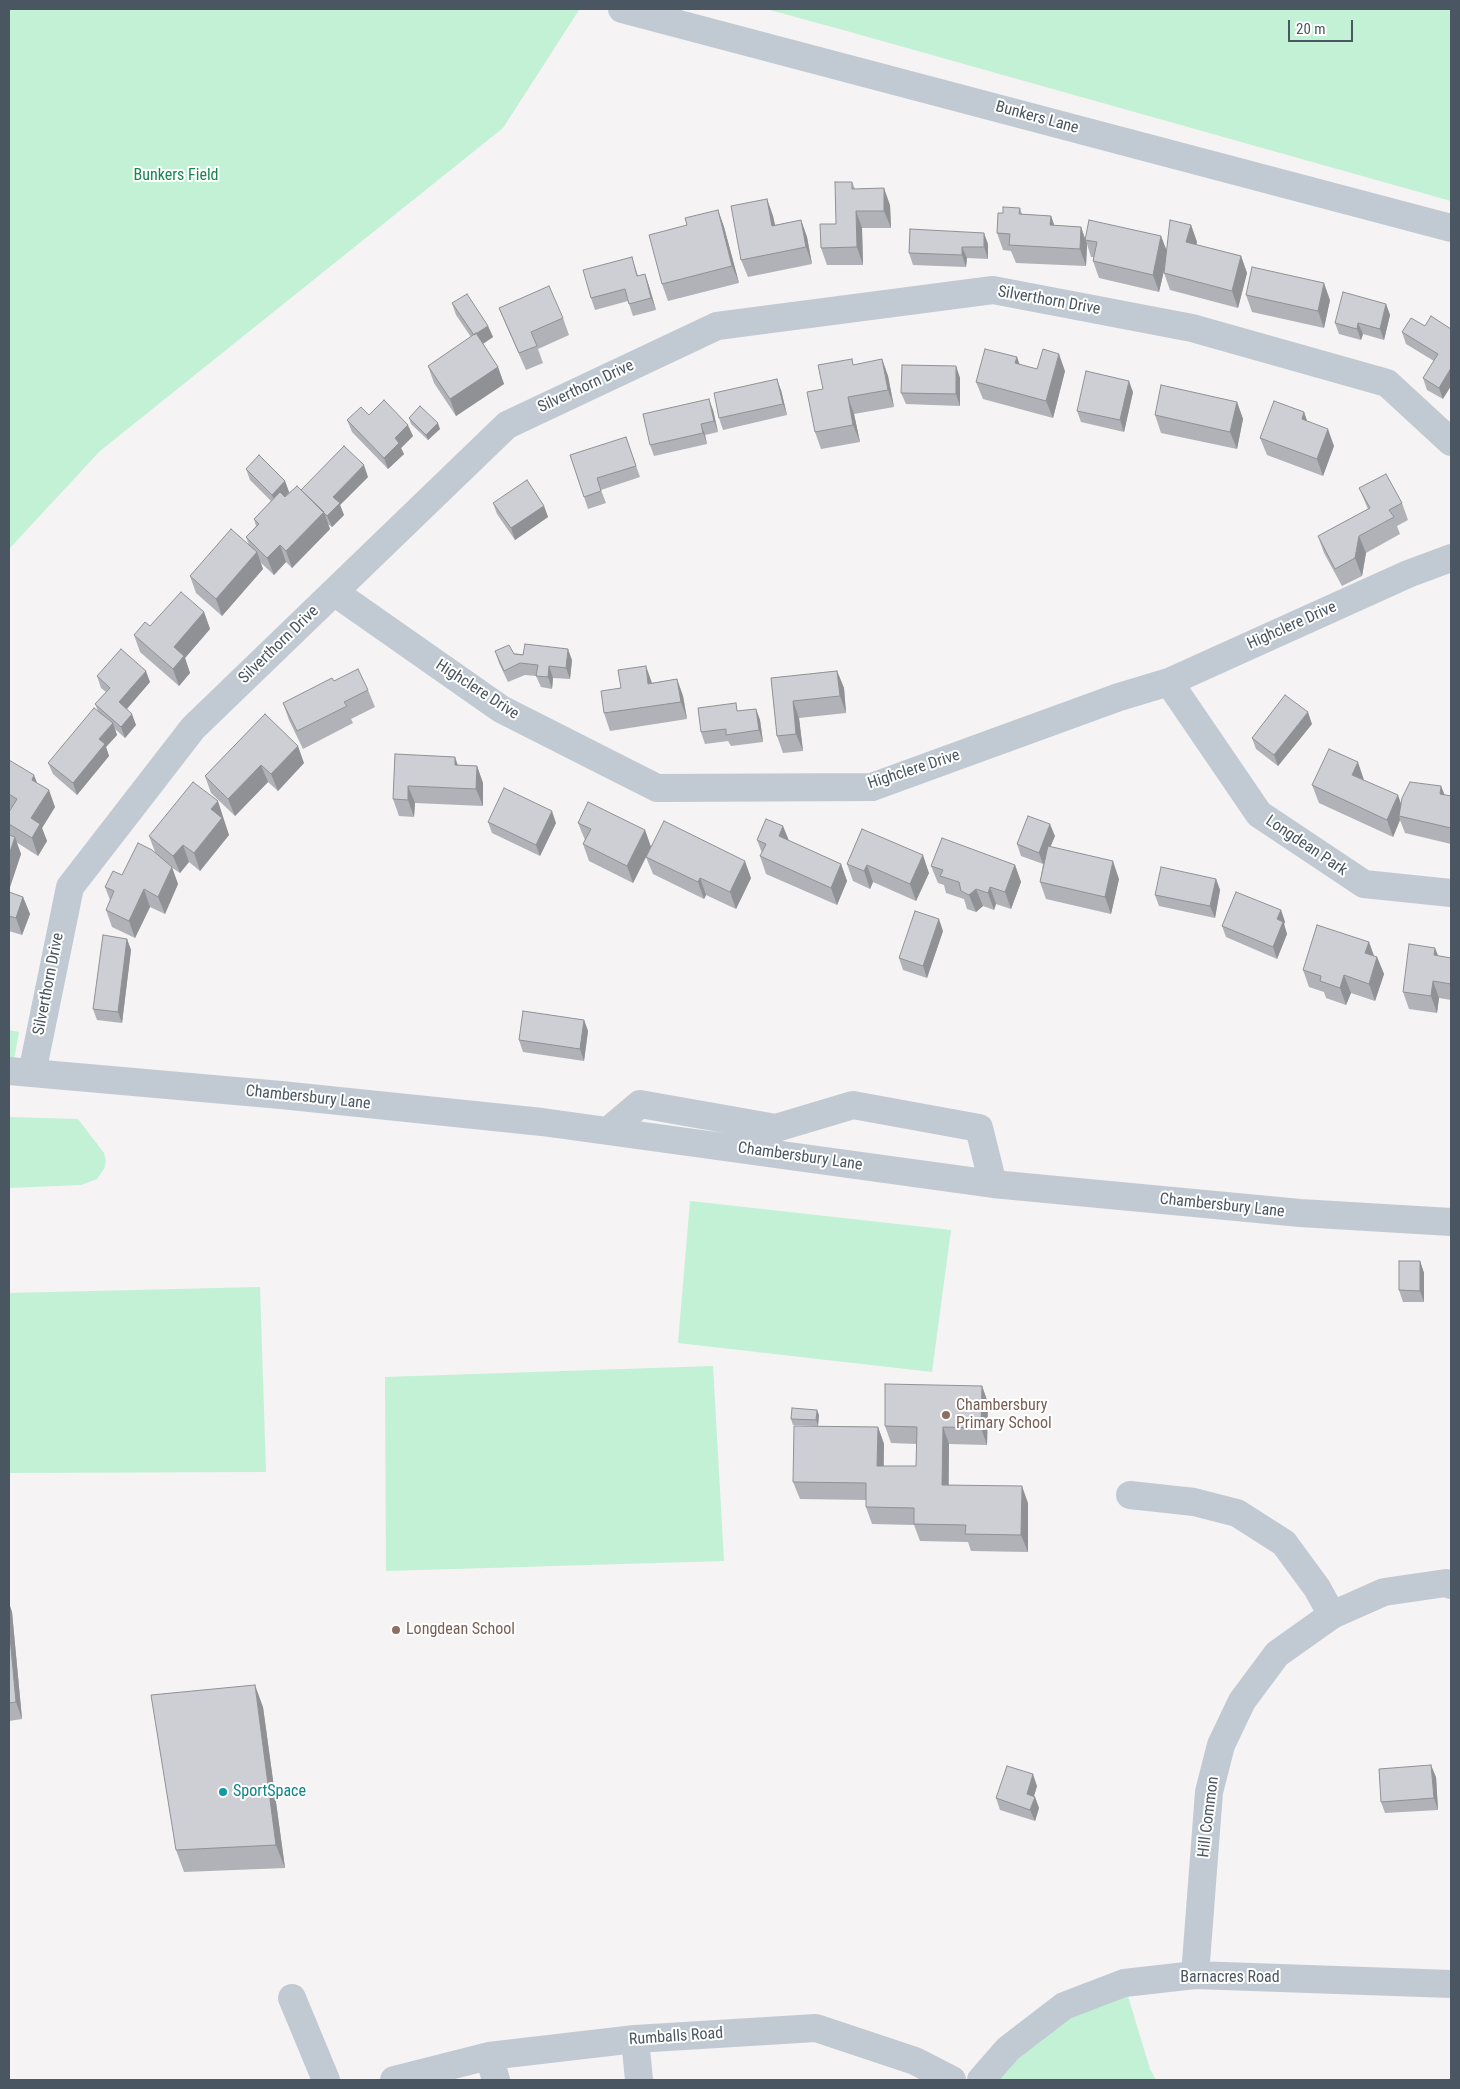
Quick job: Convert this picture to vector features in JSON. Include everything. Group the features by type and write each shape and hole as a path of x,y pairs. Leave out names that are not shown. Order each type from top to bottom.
{"street":[{"name":"Bunkers Lane","path":"622,9 1451,228"},
{"name":"Silverthorn Drive","path":"20,1072 70,887 193,728 506,425 718,326 993,290 1192,328 1387,383 1451,442"},
{"name":"Highclere Drive","path":"334,592 501,709 657,788 872,787 1168,682 1408,574 1451,558"},
{"name":"Longdean Park","path":"1168,682 1259,814 1364,884 1451,893"},
{"name":"Chambersbury Lane","path":"20,1072 281,1095 542,1122 993,1184 1300,1213 1451,1222"},
{"name":"Chambersbury Lane","path":"608,1131 640,1104 776,1128 854,1105 979,1128 993,1184"},
{"path":"1130,1495 1194,1502 1237,1514 1284,1543 1317,1588 1332,1615"},
{"name":"Hill Common","path":"1195,1975 1209,1792 1221,1745 1242,1701 1276,1654 1332,1615 1384,1592 1446,1583 1451,1585"},
{"name":"Barnacres Road","path":"981,2080 1008,2049 1064,2006 1124,1983 1195,1975 1451,1984"},
{"path":"292,1998 326,2080"},
{"name":"Rumballs Road","path":"394,2080 493,2068 635,2039 816,2028 915,2061 952,2080"},
{"path":"635,2039 639,2080"}],"green space":[{"name":"Bunkers Field","path":"9,9 579,10 503,128 100,451 9,549"},
{"path":"766,9 1451,9 1451,201 836,28"},
{"path":"9,1030 19,1032 14,1059 9,1059"},
{"path":"9,1117 78,1119 104,1153 106,1161 104,1169 97,1179 81,1185 9,1188"},
{"path":"690,1201 951,1230 932,1372 678,1343"},
{"path":"260,1287 266,1472 9,1473 9,1293"},
{"path":"713,1366 724,1561 386,1571 385,1377"},
{"path":"1124,1983 1150,2069 1156,2080 983,2080 1008,2049"}],"building":[{"path":"835,182 852,182 852,189 884,188 884,211 856,211 857,247 821,248 820,224 836,224"},
{"path":"767,199 772,226 801,220 806,247 741,260 731,206"},
{"path":"1003,207 1020,208 1019,214 1051,216 1050,225 1081,227 1080,249 1009,245 1010,234 997,233 998,213 1003,213"},
{"path":"718,210 732,266 662,284 649,235 687,225 685,218"},
{"path":"1089,220 1161,236 1153,275 1093,261 1097,242 1085,240"},
{"path":"1170,220 1191,225 1186,242 1241,256 1232,291 1164,273"},
{"path":"910,229 984,233 984,247 962,247 962,255 909,253"},
{"path":"632,257 637,276 645,274 651,298 629,304 625,289 591,298 583,270"},
{"path":"1252,267 1324,283 1318,311 1246,295"},
{"path":"549,286 563,318 531,332 537,346 519,353 499,308"},
{"path":"1343,292 1386,304 1380,329 1358,323 1357,329 1335,323"},
{"path":"467,294 488,326 474,335 452,303"},
{"path":"1431,316 1451,329 1451,368 1439,388 1423,378 1438,354 1402,332 1411,318 1425,326"},
{"path":"476,333 498,367 450,399 428,366"},
{"path":"985,349 1017,357 1015,363 1037,369 1043,349 1059,354 1046,401 976,382"},
{"path":"852,359 853,365 882,359 888,390 848,397 853,425 815,432 807,392 823,389 818,365"},
{"path":"902,365 956,366 956,394 901,393"},
{"path":"1086,371 1129,381 1120,420 1077,411"},
{"path":"777,379 783,404 719,418 714,393"},
{"path":"1161,385 1237,402 1230,432 1155,415"},
{"path":"709,399 714,421 701,424 703,433 650,445 643,414"},
{"path":"384,400 408,425 395,438 399,443 384,458 347,420 361,407 369,415"},
{"path":"1274,401 1304,412 1302,419 1328,429 1317,459 1260,438"},
{"path":"420,406 438,423 426,435 409,418"},
{"path":"626,437 636,466 597,478 601,491 584,497 570,455"},
{"path":"344,446 364,465 333,497 340,503 327,516 301,490"},
{"path":"259,455 285,481 272,495 246,469"},
{"path":"1386,474 1402,503 1389,510 1394,517 1359,536 1355,558 1335,569 1318,536 1370,508 1359,488"},
{"path":"527,480 544,506 511,528 493,503"},
{"path":"297,486 324,512 286,551 280,545 267,558 246,537 259,524 254,519 280,492 285,497"},
{"path":"231,529 257,552 216,599 190,576"},
{"path":"181,592 204,612 174,647 184,656 173,669 134,635 145,622 150,626"},
{"path":"525,644 568,649 566,668 549,666 548,677 536,676 538,665 520,663 504,671 495,651 509,645 514,654 523,655"},
{"path":"121,649 146,671 119,702 132,714 121,727 95,704 110,688 97,676"},
{"path":"646,666 648,684 677,679 681,702 604,713 601,691 621,688 618,670"},
{"path":"358,669 368,690 344,702 347,706 297,731 283,703 332,678 334,681"},
{"path":"837,671 840,696 793,701 796,734 777,736 771,678"},
{"path":"1285,695 1308,712 1274,755 1252,738"},
{"path":"736,703 737,711 756,709 759,730 726,735 726,729 701,732 698,708"},
{"path":"94,708 113,723 99,739 105,744 73,783 48,763"},
{"path":"265,714 298,746 271,774 261,765 228,799 205,776"},
{"path":"1329,749 1358,762 1352,775 1398,795 1387,820 1312,785"},
{"path":"395,754 455,757 455,765 477,766 476,789 408,786 408,800 393,799"},
{"path":"9,760 34,775 32,780 49,790 31,818 40,824 32,838 9,824 9,812 17,799 9,794"},
{"path":"193,782 218,801 211,809 222,818 194,853 183,845 173,856 149,836"},
{"path":"1410,782 1441,786 1440,794 1451,796 1451,828 1399,816 1402,798"},
{"path":"504,788 552,811 536,845 488,822"},
{"path":"588,802 645,830 627,866 583,844 591,829 578,823"},
{"path":"1028,816 1050,824 1039,853 1017,844"},
{"path":"766,819 783,826 779,836 841,864 831,888 760,856 766,844 757,840"},
{"path":"664,821 745,861 730,892 700,878 698,882 646,857"},
{"path":"862,829 923,855 910,884 867,865 864,871 847,864"},
{"path":"9,835 15,837 9,855"},
{"path":"942,838 1015,865 1005,892 990,887 988,893 976,889 969,895 961,891 959,882 940,876 943,870 931,866"},
{"path":"138,843 152,850 172,867 158,897 144,889 129,921 106,910 114,891 105,887 113,871 122,875"},
{"path":"1048,846 1113,861 1105,897 1040,882"},
{"path":"1161,867 1216,879 1210,906 1155,895"},
{"path":"9,892 23,897 16,918 9,916"},
{"path":"1236,892 1281,910 1277,919 1283,922 1273,947 1222,926"},
{"path":"915,911 939,919 923,966 899,958"},
{"path":"1317,925 1369,942 1365,953 1377,957 1369,984 1344,975 1340,988 1320,981 1321,976 1303,970"},
{"path":"103,935 127,939 118,1012 93,1009"},
{"path":"1409,944 1435,948 1434,955 1451,958 1451,984 1433,981 1431,996 1403,992"},
{"path":"523,1011 584,1020 580,1049 519,1040"},
{"path":"1399,1261 1420,1261 1420,1291 1399,1290"},
{"path":"885,1384 982,1386 981,1428 943,1427 942,1485 1022,1486 1021,1535 965,1534 966,1525 914,1524 914,1508 866,1507 866,1483 793,1482 794,1426 878,1427 877,1466 916,1466 917,1427 885,1426"},
{"path":"792,1408 817,1410 816,1420 791,1419"},
{"path":"9,1626 16,1702 9,1703"},
{"name":"SportSpace","path":"255,1685 276,1845 176,1850 151,1695"},
{"path":"1431,1765 1434,1798 1381,1802 1379,1769"},
{"path":"1007,1766 1033,1774 1027,1794 1035,1797 1030,1810 996,1798"}],"place":[{"name":"Chambersbury Primary School","path":"946,1415"},
{"name":"Longdean School","path":"396,1630"},
{"name":"SportSpace","path":"223,1792"}]}
